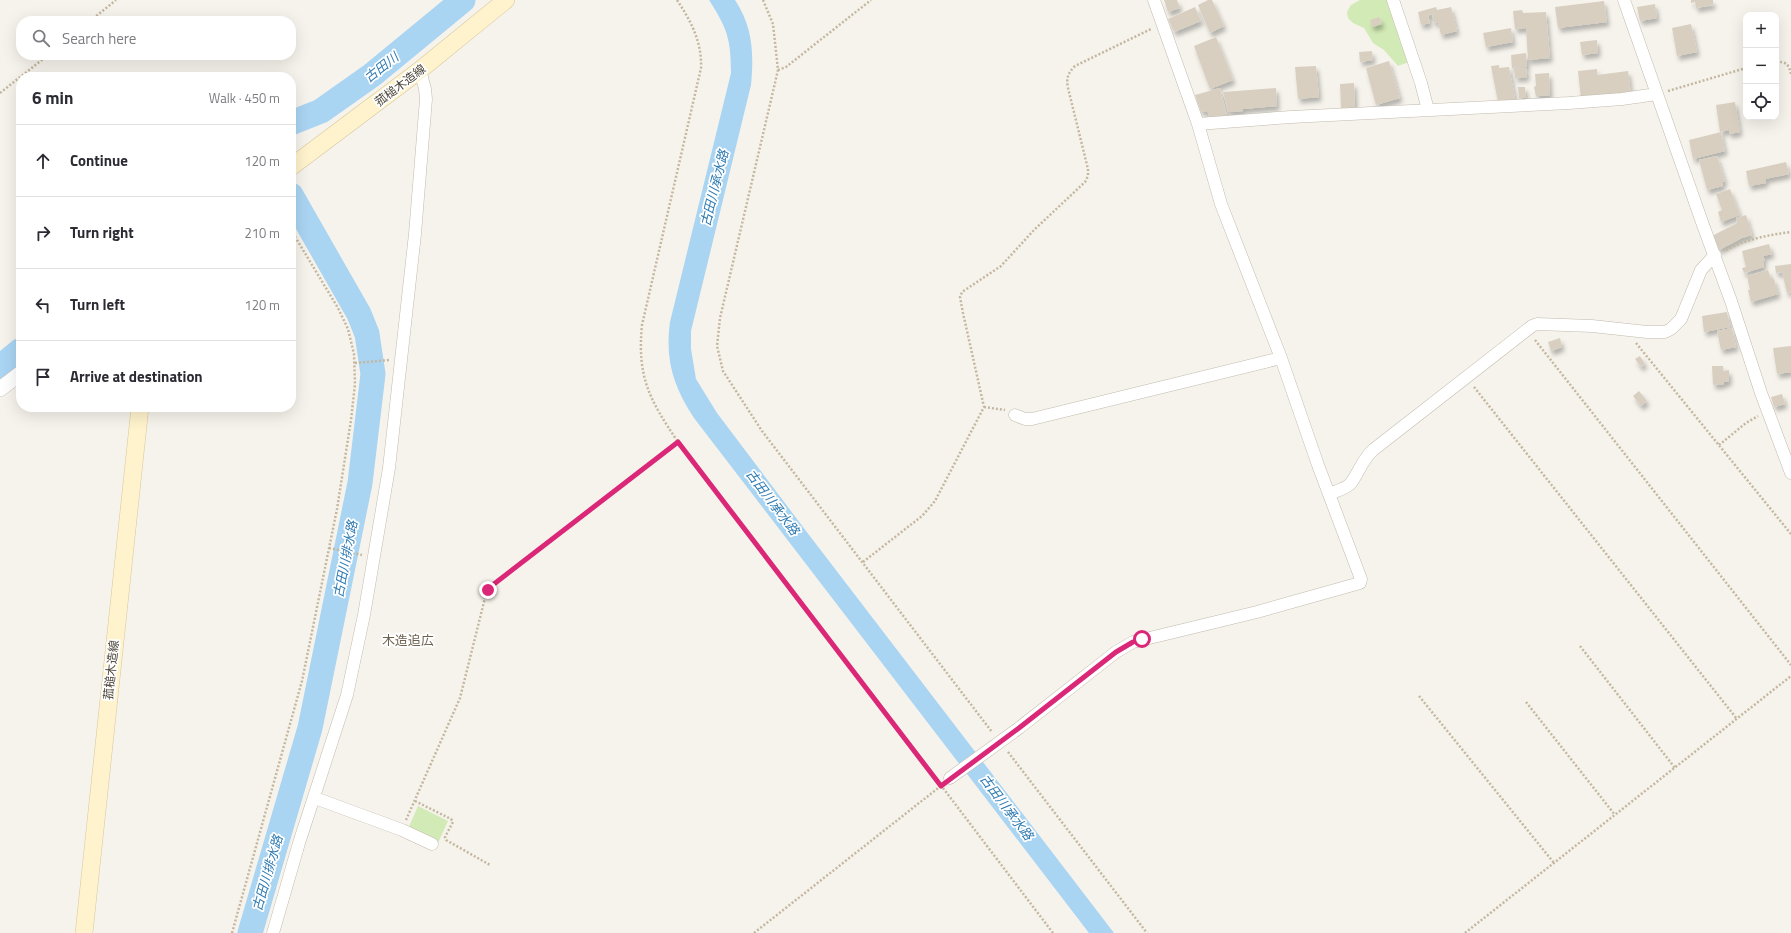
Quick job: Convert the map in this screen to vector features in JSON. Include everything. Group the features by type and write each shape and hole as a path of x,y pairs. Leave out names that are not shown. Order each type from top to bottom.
{"main road":[{"name":"菰槌木造線","path":"296,163 420,70 506,0"},
{"name":"菰槌木造線","path":"84,933 139,412"}],"street":[{"path":"945,782 1116,652 1133,642 1257,612 1360,583 1362,579 1329,494 1281,358 1221,204 1198,124 1154,0"},
{"path":"1393,0 1421,83 1428,110"},
{"path":"1624,0 1703,225 1715,255 1768,413 1791,473"},
{"path":"273,933 314,798 335,736 355,661 389,468 416,234 423,148 426,99 420,70"},
{"path":"1198,124 1291,117 1569,103 1622,99 1657,94"},
{"path":"1329,494 1351,484 1365,458 1373,450 1527,330 1537,324 1592,326 1659,333 1671,329 1677,324 1685,311 1701,270 1715,255"},
{"path":"1015,415 1025,419 1032,419 1281,358"},
{"path":"0,389 16,377"},
{"path":"314,798 402,830 432,844"}],"path":[{"path":"96,16 116,0"},
{"path":"677,0 696,35 702,58 701,68 645,308 640,338 642,366 647,389 655,406 678,442 945,782 1053,933"},
{"path":"763,0 773,24 778,70 723,299 717,346 723,371 762,431 863,562 995,745 1147,933"},
{"path":"778,70 786,67 871,0"},
{"path":"863,562 922,516 935,501 984,407 963,313 960,297 962,292 1001,266 1034,230 1085,182 1088,176 1083,148 1066,80 1069,71 1075,66 1163,24"},
{"path":"27,72 42,60"},
{"path":"1779,62 1784,62 1788,65 1791,74"},
{"path":"1657,94 1743,69"},
{"path":"0,93 16,80"},
{"path":"1715,255 1740,242 1767,234 1791,232"},
{"path":"232,933 302,681 329,548 351,420 355,363 350,337 338,308 296,238"},
{"path":"1527,330 1791,665"},
{"path":"1627,330 1791,534"},
{"path":"355,363 384,360"},
{"path":"1466,377 1737,719"},
{"path":"984,407 1005,410 1015,415"},
{"path":"1719,445 1746,423 1768,413"},
{"path":"402,830 460,698 488,590 500,579 678,442"},
{"path":"329,548 359,554"},
{"path":"1580,646 1675,768"},
{"path":"1466,933 1791,676"},
{"path":"1420,696 1554,863"},
{"path":"1526,702 1615,815"},
{"path":"754,933 945,782"},
{"path":"415,801 451,819 453,822 446,840 490,865"}],"green space":[{"path":"1360,0 1387,0 1409,62 1398,66 1384,50 1373,43 1364,28 1353,23 1348,18 1347,12 1351,5"},
{"path":"418,806 448,821 438,843 408,829"}],"water":[{"name":"古田川承水路","path":"709,0 735,0 746,20 751,41 752,62 751,85 691,331 691,349 696,379 717,413 806,531 1114,933 1089,933 694,418 676,384 670,361 670,322 731,73 730,51 727,34 720,18"}],"building":[{"path":"1164,0 1177,0 1180,8 1168,12"},
{"path":"1208,0 1212,0 1224,26 1210,33 1198,5"},
{"path":"1691,0 1713,0 1713,5 1696,8 1695,2 1691,3"},
{"path":"1604,1 1607,22 1558,28 1555,7"},
{"path":"1655,4 1657,18 1640,21 1637,7"},
{"path":"1195,7 1201,21 1174,32 1168,19"},
{"path":"1436,7 1437,10 1451,7 1457,31 1441,35 1438,22 1434,23 1432,15 1435,14 1428,15 1430,23 1421,25 1418,12"},
{"path":"1522,10 1523,13 1546,12 1550,58 1528,60 1526,28 1515,29 1513,11"},
{"path":"1379,17 1382,24 1372,27 1370,20"},
{"path":"1691,24 1697,52 1677,56 1672,28"},
{"path":"1511,28 1513,42 1486,47 1483,33"},
{"path":"1216,37 1233,80 1210,89 1194,46"},
{"path":"1597,40 1598,53 1582,55 1580,42"},
{"path":"1372,51 1373,60 1360,62 1359,52"},
{"path":"1526,53 1527,67 1512,68 1511,55"},
{"path":"1389,61 1400,98 1376,105 1366,68"},
{"path":"1499,65 1499,68 1509,67 1515,99 1498,102 1491,66"},
{"path":"1316,66 1319,97 1298,99 1295,67"},
{"path":"1526,68 1527,77 1515,78 1515,69"},
{"path":"1597,69 1597,75 1628,71 1631,94 1581,99 1578,71"},
{"path":"1549,73 1550,95 1536,96 1534,87 1536,86 1535,74"},
{"path":"1354,83 1355,107 1341,108 1340,84"},
{"path":"1518,87 1525,87 1526,98 1519,98"},
{"path":"1220,88 1227,116 1211,118 1207,111 1201,112 1195,95"},
{"path":"1276,88 1277,106 1228,112 1223,92"},
{"path":"1735,102 1740,132 1729,134 1729,130 1720,132 1716,105"},
{"path":"1721,132 1725,151 1693,159 1689,140"},
{"path":"1717,156 1725,181 1722,182 1723,186 1707,190 1699,160"},
{"path":"1786,162 1789,174 1765,179 1766,183 1749,186 1746,171"},
{"path":"1730,189 1740,215 1721,222 1718,212 1722,210 1716,194"},
{"path":"1746,215 1752,235 1742,238 1719,250 1712,236 1737,223 1736,218"},
{"path":"1769,244 1772,254 1763,256 1765,261 1763,261 1764,267 1744,273 1742,268 1746,267 1742,251"},
{"path":"1791,264 1791,292 1787,293 1782,272 1776,273 1775,266"},
{"path":"1768,270 1771,279 1774,279 1778,294 1751,302 1747,276"},
{"path":"1727,312 1730,327 1704,332 1702,316"},
{"path":"1732,328 1736,347 1721,350 1717,331"},
{"path":"1560,338 1562,347 1551,351 1548,342"},
{"path":"1791,346 1791,372 1777,374 1773,348"},
{"path":"1640,356 1645,364 1641,367 1635,359"},
{"path":"1712,366 1723,366 1723,371 1729,370 1729,382 1713,385"},
{"path":"1639,391 1647,401 1641,406 1633,396"},
{"path":"1782,394 1785,404 1774,407 1771,397"}],"waterway":[{"name":"古田川","path":"296,121 321,111 372,75 463,0"},
{"name":"古田川排水路","path":"250,933 310,728 360,483 373,374 367,334 359,314 296,204"},
{"name":"古田川","path":"0,367 16,354"}],"district":[{"name":"木造追広","path":"408,640"}],"route":[{"path":"488,590 587,511 678,442 941,786 1019,728 1116,652 1126,645 1142,639"}]}
